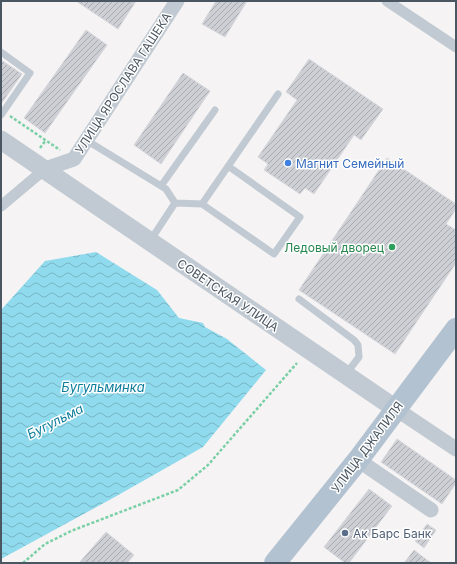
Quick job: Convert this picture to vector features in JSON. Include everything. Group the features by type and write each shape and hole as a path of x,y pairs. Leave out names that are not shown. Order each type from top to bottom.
{"main road":[{"name":"УЛИЦА ДЖАЛИЛЯ","path":"275,563 358,460 456,329"}],"street":[{"name":"УЛИЦА ЯРОСЛАВА ГАШЕКА","path":"45,169 74,159 177,1"},
{"path":"386,1 456,47"},
{"name":"СОВЕТСКАЯ УЛИЦА","path":"1,140 456,449"},
{"path":"1,206 45,169"},
{"path":"358,460 431,510"}],"lane":[{"path":"1,52 30,73 2,113"},
{"path":"202,204 278,94"},
{"path":"162,186 215,110"},
{"path":"86,140 162,186 166,189 175,203"},
{"path":"175,203 202,204 274,254 300,217 228,166"},
{"path":"150,241 175,203"},
{"path":"300,299 354,340 358,345 359,357 346,375"}],"path":[{"path":"2,113 74,159"},
{"path":"23,563 45,544 71,531 178,490 208,465 297,363"}],"water":[{"name":"Бугульминка","path":"96,252 157,290 179,318 203,323 205,327 227,339 266,370 203,447 1,559 1,310 45,261"}],"building":[{"path":"76,1 136,1 118,29"},
{"path":"216,1 247,1 225,37 202,24"},
{"path":"86,30 107,45 45,133 24,118"},
{"path":"309,59 383,109 361,140 354,135 314,194 305,188 300,194 264,170 268,164 258,157 297,100 286,92"},
{"path":"1,60 22,74 1,104"},
{"path":"183,73 210,91 161,164 134,145"},
{"name":"Ледовый дворец","path":"387,158 456,204 456,209 446,224 456,230 456,263 395,354 299,290"},
{"path":"397,439 456,480 456,483 442,504 381,462"},
{"path":"369,489 392,506 349,563 345,563 324,547"},
{"path":"427,524 436,530 424,548 415,541"},
{"path":"106,532 134,555 127,563 79,563"},
{"path":"414,550 431,563 404,563"}],"place":[{"name":"Магнит Семейный","path":"288,163"},
{"name":"Ледовый дворец","path":"392,247"},
{"name":"Ак Барс Банк","path":"345,533"}],"water label":[{"name":"Бугульма","path":"55,421"}]}
